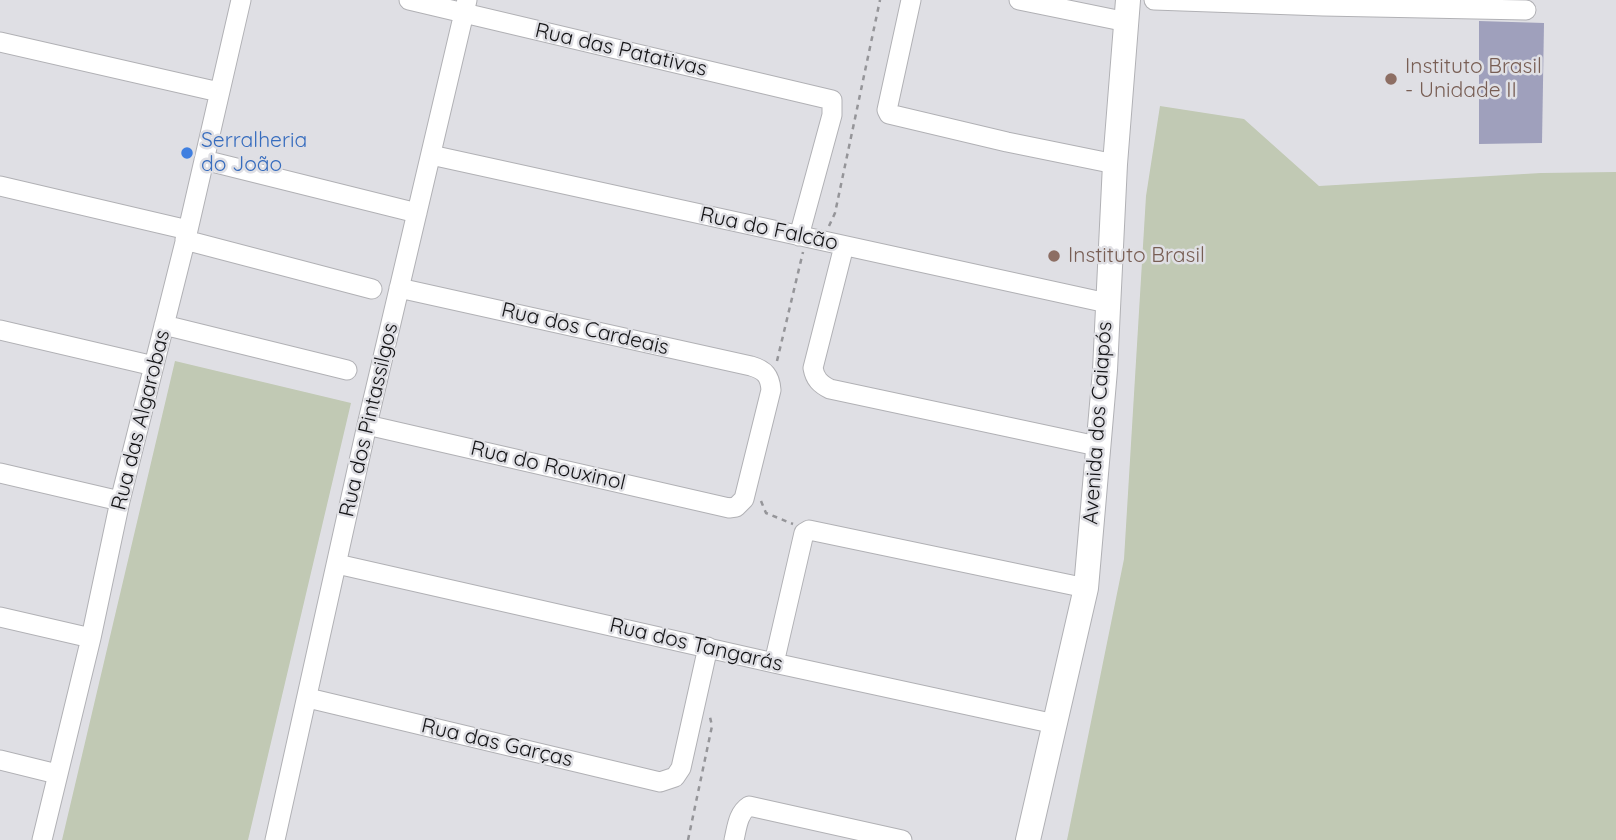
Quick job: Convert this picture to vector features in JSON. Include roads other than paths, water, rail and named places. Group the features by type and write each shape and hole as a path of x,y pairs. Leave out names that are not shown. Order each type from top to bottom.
{"main road":[{"name":"Avenida dos Caiapós","path":"1028,840 1086,589 1105,370 1115,164 1127,11"}],"street":[{"name":"Rua das Algarobas","path":"42,840 91,638 120,501 187,235 241,0"},
{"name":"Rua das Patativas","path":"409,0 466,7 832,100 832,115 805,241"},
{"path":"911,0 887,110 889,114 1115,164"},
{"path":"1018,0 1127,11"},
{"path":"1154,0 1526,10"},
{"name":"Rua dos Pintassilgos","path":"277,840 367,425 466,7"},
{"path":"0,42 219,92"},
{"name":"Rua do Falcão","path":"431,155 805,241 844,246 1107,303"},
{"path":"204,160 417,213"},
{"path":"0,186 187,235 372,289"},
{"path":"844,246 813,368 820,384 830,389 1097,446"},
{"name":"Rua dos Cardeais","path":"399,288 773,370 772,390 744,499 736,508 729,508"},
{"path":"164,325 347,370"},
{"path":"0,330 154,366"},
{"name":"Rua do Rouxinol","path":"367,425 729,508"},
{"path":"0,473 120,501"},
{"path":"774,663 804,530 1086,589"},
{"name":"Rua dos Tangarás","path":"337,564 1055,724"},
{"path":"0,617 91,638"},
{"name":"Rua das Garças","path":"308,698 660,782 675,776 681,768 708,647"},
{"path":"0,760 57,774"},
{"path":"734,840 740,816 749,806 902,840"}],"place":[{"name":"Instituto Brasil - Unidade II","path":"1391,79"},
{"name":"Serralheria do João","path":"187,153"},
{"name":"Instituto Brasil","path":"1054,256"}]}
